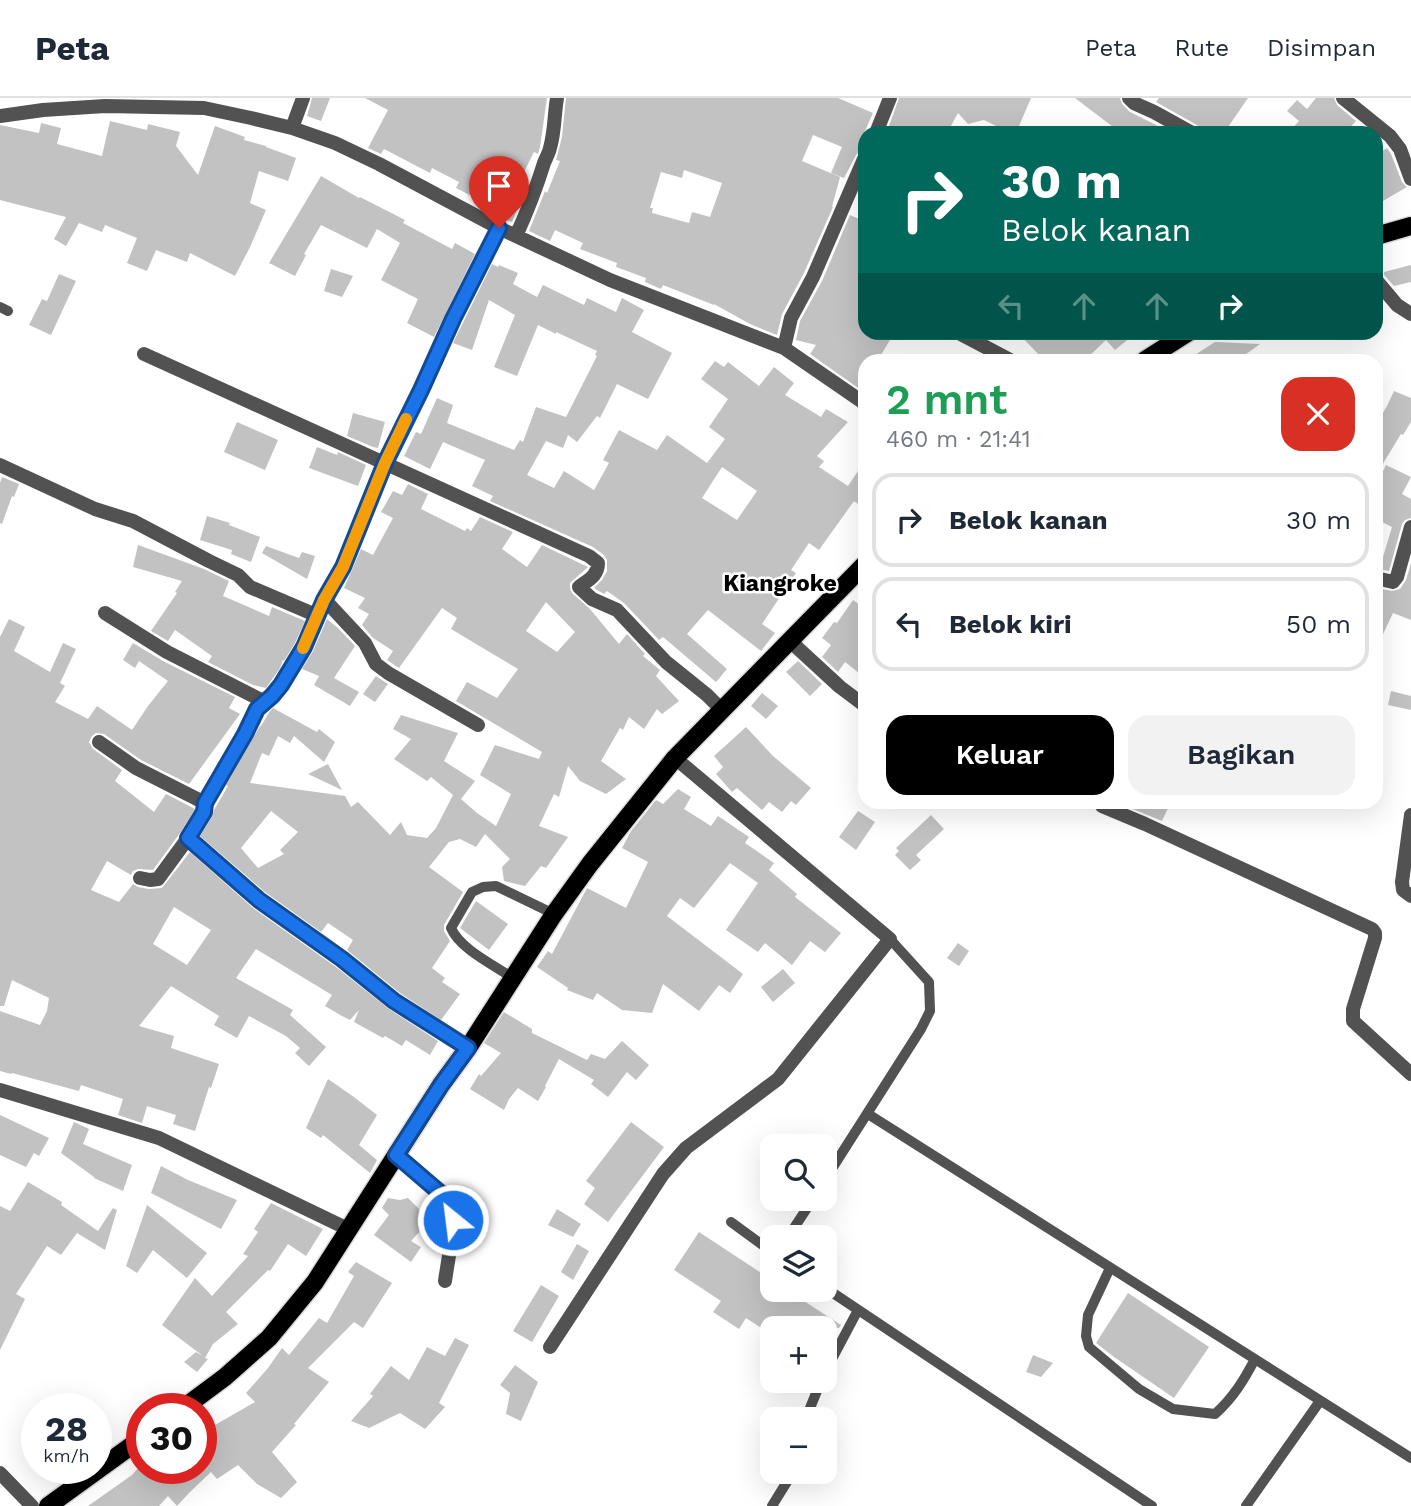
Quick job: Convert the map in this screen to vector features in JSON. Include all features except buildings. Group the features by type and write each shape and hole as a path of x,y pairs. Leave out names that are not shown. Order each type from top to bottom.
{"main road":[{"path":"1383,234 1411,226"},
{"path":"1154,354 1176,340"},
{"path":"204,1393 269,1338 315,1282 441,1085 590,864 675,758 858,571"},
{"path":"47,1506 126,1449"}],"street":[{"path":"292,128 303,98"},
{"path":"516,236 538,187 550,149 557,98"},
{"path":"879,126 890,98"},
{"path":"1129,98 1179,126"},
{"path":"1343,98 1378,126"},
{"path":"0,116 105,106 204,108 292,128 379,164 499,228 610,280 784,348 858,399"},
{"path":"1383,130 1400,149 1411,179"},
{"path":"784,348 791,318 813,277 858,173"},
{"path":"140,878 158,879 188,838 257,709 281,685 304,647 324,600 343,567 385,463 499,228"},
{"path":"1383,288 1397,305 1411,314"},
{"path":"972,340 999,354"},
{"path":"144,354 589,556 598,563 598,569 596,575 579,587 592,599 617,610 666,662 722,710"},
{"path":"0,465 95,509 133,521 238,575 250,587 318,616"},
{"path":"1383,581 1393,582 1397,577 1411,527"},
{"path":"324,600 365,643 376,664 382,669 478,725"},
{"path":"105,613 167,652 265,702"},
{"path":"790,641 858,700"},
{"path":"99,742 136,768 205,803"},
{"path":"550,1347 663,1174 686,1148 778,1079 890,939 675,758"},
{"path":"1109,809 1372,929 1375,938 1353,1009 1353,1021 1411,1074"},
{"path":"1411,815 1402,882 1403,890 1411,897"},
{"path":"188,838 259,900 342,959 394,1001 468,1048"},
{"path":"0,1090 159,1138 348,1229"},
{"path":"396,1155 445,1197 452,1208 453,1220 444,1281"},
{"path":"0,1473 32,1506"}],"lane":[{"path":"513,978 455,937 451,928 472,892 483,887 496,886 554,914"},
{"path":"837,1161 922,1029 930,1011 929,982 890,939"},
{"path":"868,1114 1411,1458"},
{"path":"731,1222 760,1243"},
{"path":"1110,1268 1088,1315 1086,1336 1089,1347 1139,1389 1173,1409 1215,1414 1240,1387 1255,1359"},
{"path":"837,1296 1153,1506"},
{"path":"837,1347 858,1310"},
{"path":"1246,1506 1320,1401"},
{"path":"772,1506 786,1484"}],"slow traffic":[{"path":"303,648 324,600 343,567 406,419"}],"district":[{"name":"Kiangroke","path":"780,583"}],"route":[{"path":"453,1220 452,1208 445,1197 396,1155 468,1048 394,1001 342,959 259,900 188,838 257,709 281,685 304,647 324,600 343,567 385,463 499,228"}]}
